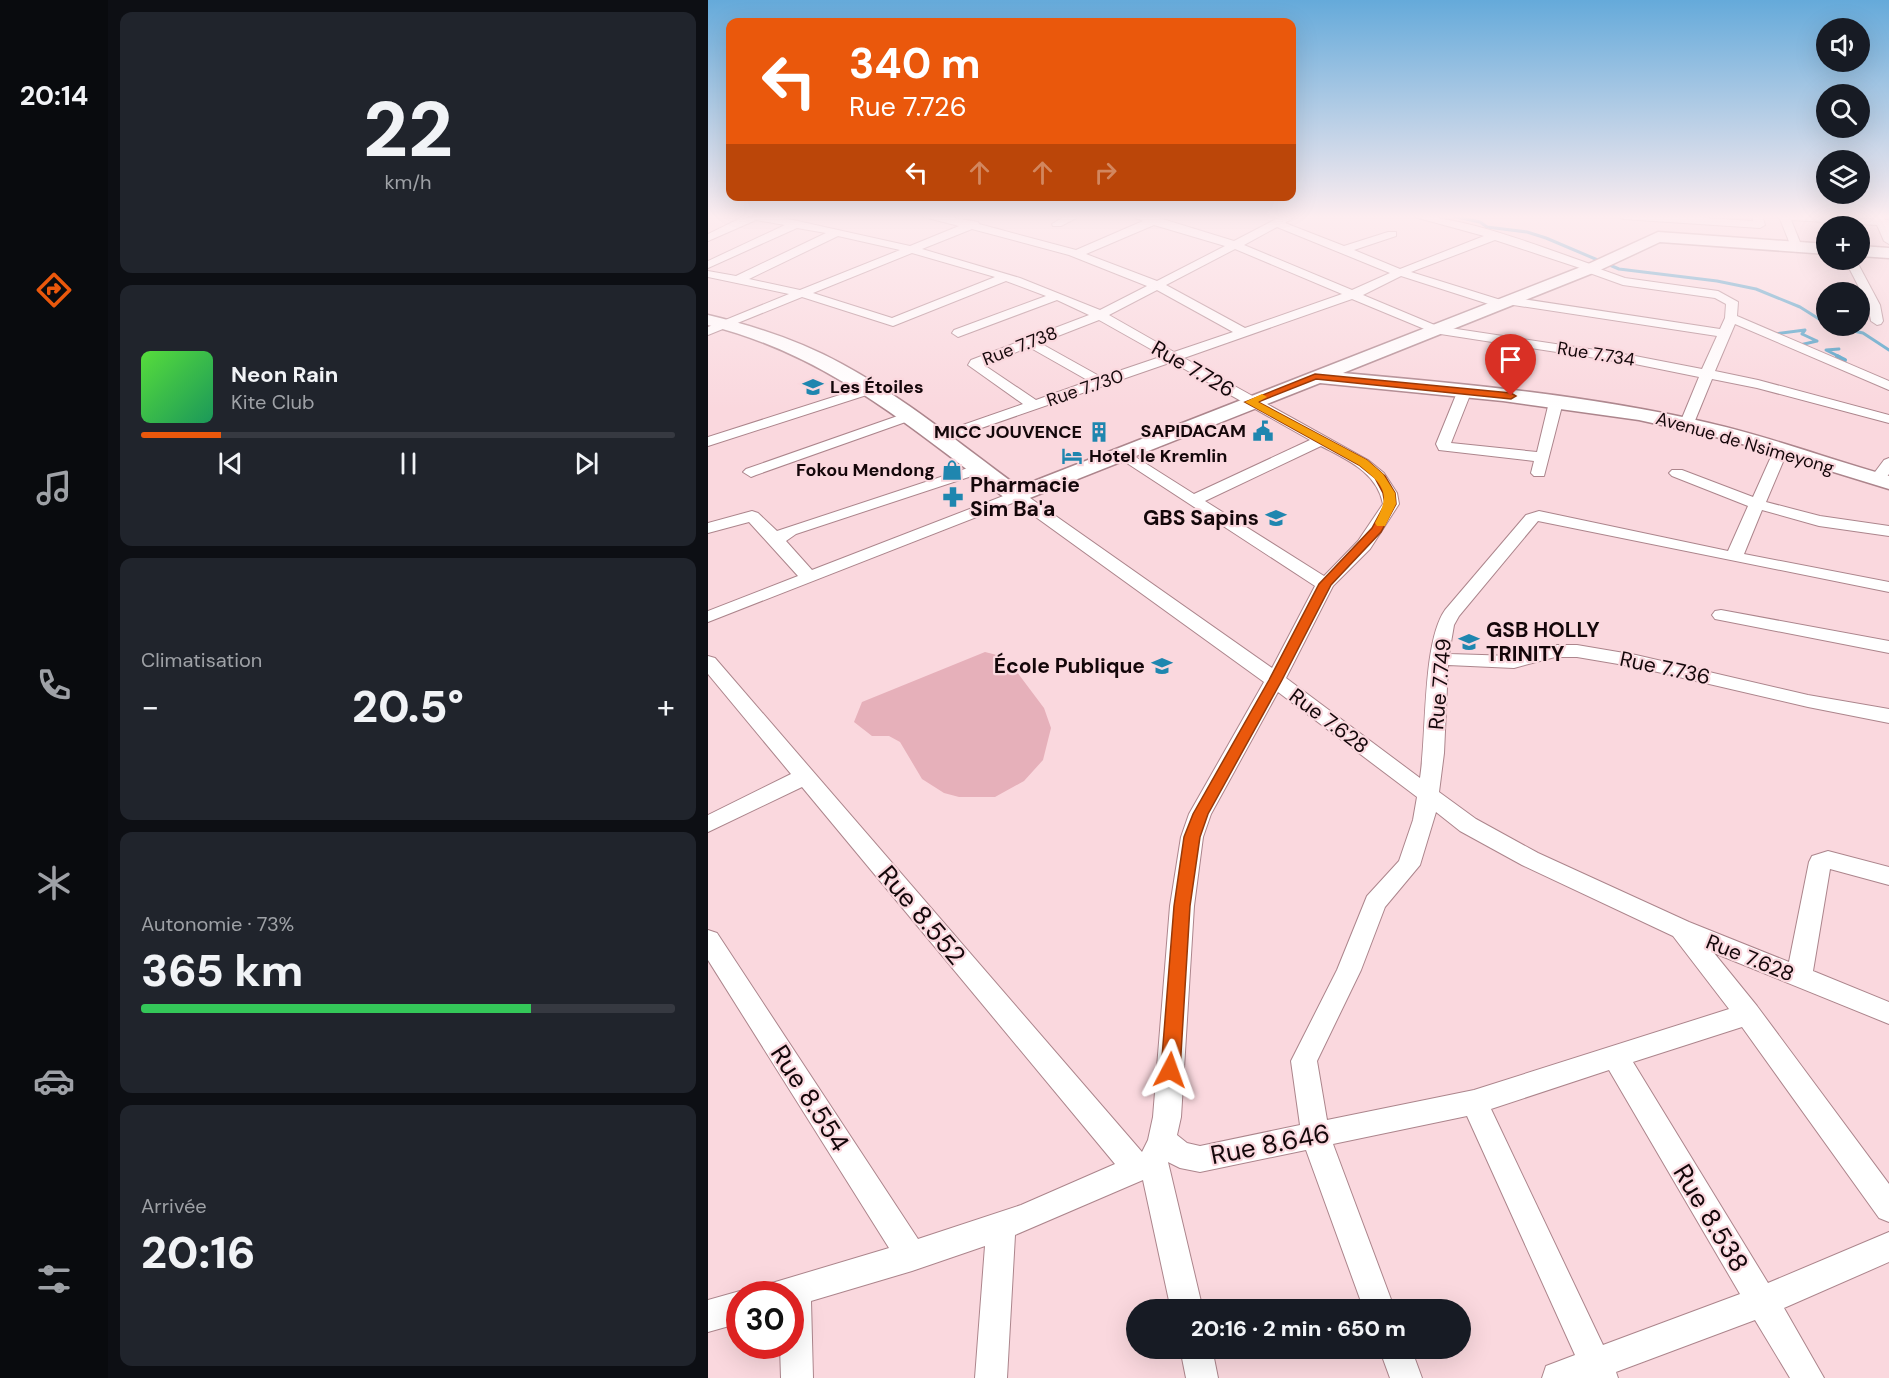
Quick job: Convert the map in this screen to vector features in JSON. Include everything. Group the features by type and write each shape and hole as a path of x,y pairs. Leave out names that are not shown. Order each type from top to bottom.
{"main road":[{"path":"1017,496 1559,280"},
{"name":"Rue 7.628","path":"708,320 728,324 781,342 822,361 871,389 1017,496"},
{"name":"Avenue de Nsimeyong","path":"1315,376 1465,390 1687,423 1781,450 1885,475"}],"street":[{"path":"738,280 804,294 893,322 998,280"},
{"path":"708,331 838,280"},
{"name":"Rue 7.726","path":"1011,280 1058,296 1100,315 1250,402 1363,463 1379,476 1389,493 1390,504 1377,530 1325,584 1275,680 1212,790 1192,837 1182,906 1167,1117 1151,1156"},
{"path":"1143,280 1243,332"},
{"name":"Rue 7.738","path":"1034,405 975,365 978,361 1032,343 1100,315 1169,280"},
{"name":"Rue 7.734","path":"1321,280 1434,329 1635,360 1758,384 1889,419"},
{"name":"Rue 7.730","path":"939,438 1354,294 1381,280"},
{"path":"1428,280 1505,302 1723,333"},
{"path":"1626,280 1718,295 1732,302 1731,318 1687,423"},
{"path":"1861,280 1874,304 1877,321"},
{"path":"958,333 1058,296"},
{"path":"1731,318 1889,386"},
{"path":"1032,343 1101,383"},
{"path":"708,442 871,389"},
{"path":"1465,390 1443,444 1444,447 1543,457"},
{"path":"1539,473 1556,402"},
{"path":"751,472 909,416"},
{"path":"1194,500 1322,440"},
{"path":"1734,557 1781,450"},
{"path":"1120,454 1325,584"},
{"path":"777,541 790,531 906,491 979,469"},
{"path":"1677,473 1757,504 1819,521 1889,531"},
{"path":"708,617 1017,496"},
{"name":"Rue 7.628","path":"1017,496 1275,680 1468,825 1530,860 1680,928 1889,1013"},
{"path":"708,528 752,516 808,576"},
{"name":"Rue 7.749","path":"1376,1299 1315,1135 1304,1061 1349,970 1376,902 1409,865 1424,820 1434,753 1439,659 1445,625 1451,614 1532,518 1546,516 1734,557 1889,586"},
{"path":"1721,615 1889,647"},
{"name":"Rue 7.736","path":"1439,659 1514,662 1554,651 1577,651 1636,661 1808,701 1889,716"},
{"name":"Rue 8.552","path":"708,662 805,777 1151,1156"},
{"path":"708,824 805,777"},
{"path":"1799,978 1820,862 1835,861 1889,876"},
{"path":"1680,928 1748,1014 1889,1208"},
{"name":"Rue 8.554","path":"708,940 912,1256"},
{"name":"Rue 8.646","path":"1151,1156 1180,1155 1200,1159 1474,1102 1748,1014"},
{"name":"Rue 8.538","path":"1615,1057 1808,1378"},
{"path":"1474,1102 1598,1371"},
{"path":"804,1288 912,1256 1024,1218 1151,1156 1184,1299"},
{"path":"991,1378 1001,1236 998,1227"},
{"path":"1558,1378 1598,1371 1889,1247"},
{"path":"708,1316 726,1311"},
{"path":"795,1359 797,1378"},
{"path":"1199,1359 1203,1378"},
{"path":"1399,1359 1406,1378"}],"shaded area":[{"path":"985,652 997,655 1014,668 1044,708 1051,728 1043,760 1024,781 995,797 959,797 944,793 922,779 900,742 889,736 872,736 854,722 862,702"}],"waterway":[{"path":"1711,280 1756,289 1800,307 1816,317"},
{"path":"1775,334 1805,330 1802,334 1817,341 1800,345"},
{"path":"1868,336 1889,350"},
{"path":"1839,349 1826,350 1840,357"},
{"path":"1837,356 1845,360"}],"slow traffic":[{"path":"1262,397 1250,402 1363,463 1379,476 1389,493 1390,504 1381,523"}],"place":[{"name":"Les Étoiles","path":"813,387"},
{"name":"SAPIDACAM","path":"1263,431"},
{"name":"MICC JOUVENCE","path":"1099,432"},
{"name":"Hotel le Kremlin","path":"1072,456"},
{"name":"Fokou Mendong","path":"952,470"},
{"name":"Pharmacie Sim Ba'a","path":"953,497"},
{"name":"GBS Sapins","path":"1276,518"},
{"name":"GSB HOLLY TRINITY","path":"1469,642"},
{"name":"École Publique","path":"1162,666"}],"route":[{"path":"1170,1070 1182,906 1192,837 1200,814 1305,625 1325,584 1377,530 1390,504 1389,493 1379,476 1363,463 1250,402 1315,376 1511,396"}]}
